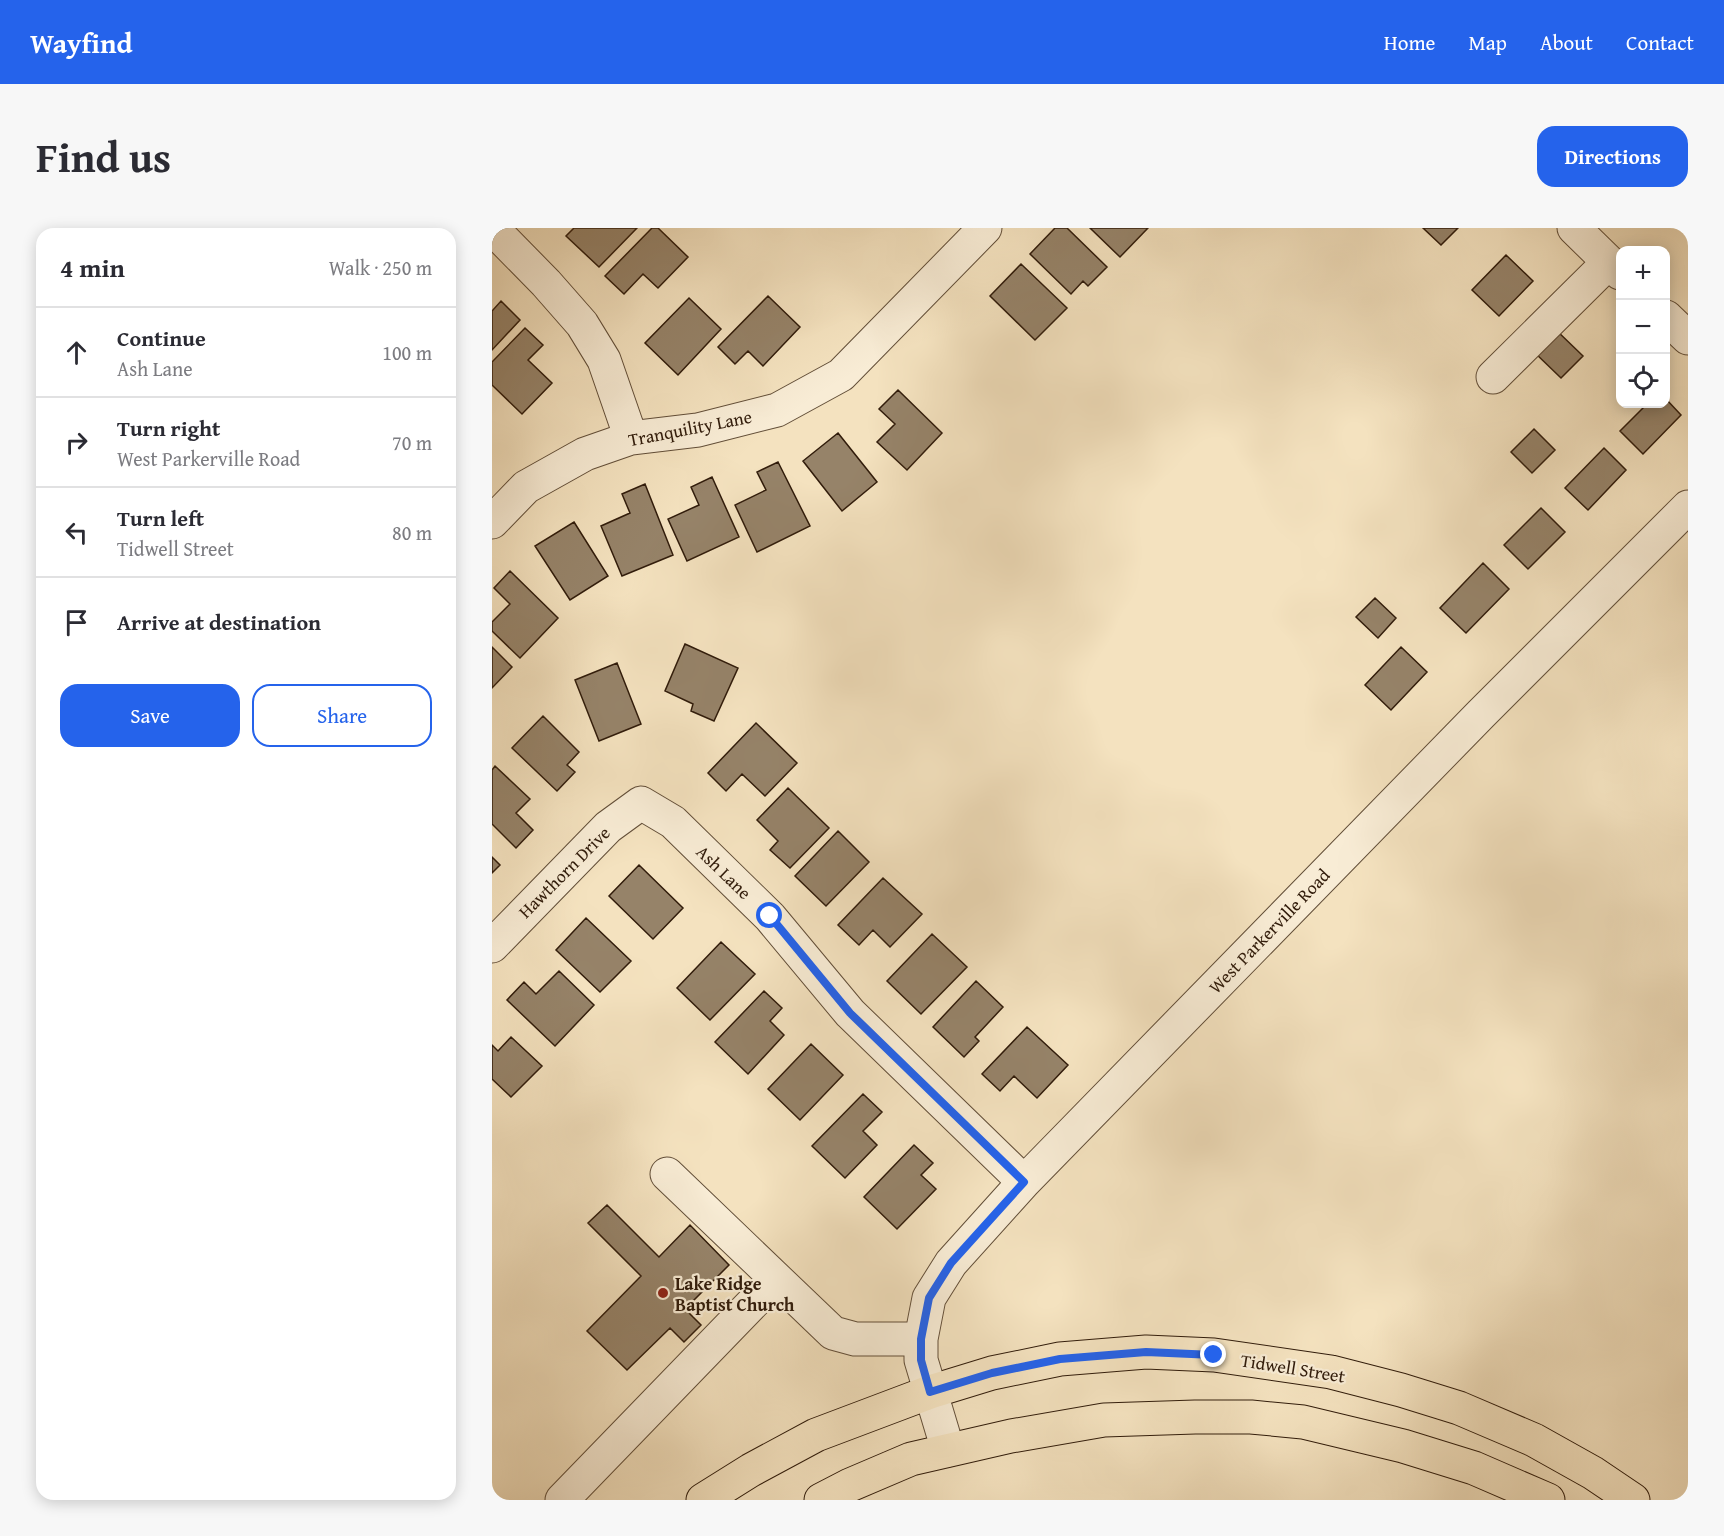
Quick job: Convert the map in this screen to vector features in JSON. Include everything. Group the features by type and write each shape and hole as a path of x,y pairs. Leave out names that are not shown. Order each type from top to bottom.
{"main road":[{"name":"Tidwell Street","path":"930,1392 992,1373 1060,1359 1146,1352 1214,1355 1320,1371 1401,1390 1459,1408 1534,1440 1593,1473 1634,1500"},
{"path":"703,1500 751,1470 816,1435 930,1392"},
{"path":"821,1500 911,1459 1011,1436 1104,1420 1195,1417 1251,1417 1303,1422 1403,1446 1474,1468 1548,1500"}],"street":[{"path":"492,228 582,324 604,360 631,438"},
{"name":"Tranquility Lane","path":"492,522 526,487 585,454 631,438 698,430 777,410 841,375 985,228"},
{"path":"1493,377 1615,267 1574,228"},
{"path":"1670,322 1688,338"},
{"name":"West Parkerville Road","path":"948,1450 921,1360 921,1339 929,1298 951,1263 1024,1182 1480,714 1688,507"},
{"name":"Ash Lane","path":"641,803 673,822 770,916 850,1013 1024,1182"},
{"name":"Hawthorn Drive","path":"492,946 608,827 641,803"},
{"path":"667,1174 833,1333 855,1339 921,1339"},
{"path":"562,1500 776,1279"}],"building":[{"path":"574,228 637,228 599,267 566,236"},
{"path":"652,228 658,228 688,257 658,288 643,274 624,294 605,276"},
{"path":"1055,228 1067,228 1107,267 1088,286 1083,281 1071,294 1030,254"},
{"path":"1090,228 1148,228 1120,257"},
{"path":"1423,228 1458,228 1441,245"},
{"path":"1506,255 1533,281 1499,316 1472,290"},
{"path":"1021,264 1067,308 1035,340 990,296"},
{"path":"768,296 800,327 763,366 748,351 735,364 718,347"},
{"path":"689,298 721,329 678,375 645,343"},
{"path":"501,301 520,320 492,350 492,311"},
{"path":"525,328 543,345 528,360 552,383 522,414 492,385 492,362"},
{"path":"1555,329 1583,356 1561,378 1533,351"},
{"path":"898,390 942,433 907,470 877,442 895,424 879,409"},
{"path":"1670,403 1681,415 1643,454 1620,431 1643,408 1670,408"},
{"path":"1534,429 1555,450 1532,473 1511,452"},
{"path":"838,433 877,482 842,511 803,461"},
{"path":"1604,448 1626,470 1588,510 1565,488"},
{"path":"778,462 810,526 757,552 735,505 766,490 757,472"},
{"path":"712,477 739,537 687,561 668,519 699,505 691,487"},
{"path":"645,484 673,555 622,576 601,526 630,513 622,494"},
{"path":"1541,508 1565,532 1528,569 1504,545"},
{"path":"574,522 608,576 570,600 535,546"},
{"path":"1483,563 1509,589 1466,633 1440,608"},
{"path":"510,571 558,618 520,658 492,631 492,622 510,604 494,588"},
{"path":"1375,598 1396,618 1378,638 1356,617"},
{"path":"685,644 738,668 714,721 691,711 693,704 665,691"},
{"path":"492,647 512,667 492,688"},
{"path":"1401,647 1427,672 1391,710 1365,685"},
{"path":"617,663 641,724 599,741 575,680"},
{"path":"543,716 579,752 567,765 575,772 557,791 512,748"},
{"path":"756,723 797,763 765,796 742,774 726,791 708,773"},
{"path":"495,766 530,799 516,813 533,830 516,848 492,824 492,770"},
{"path":"788,788 829,828 790,868 770,850 778,841 757,820"},
{"path":"838,831 869,862 826,906 795,876"},
{"path":"492,857 500,865 492,873"},
{"path":"639,865 683,908 653,939 609,896"},
{"path":"883,878 922,914 890,947 873,930 859,945 838,925"},
{"path":"586,918 631,961 600,992 556,950"},
{"path":"932,934 967,967 921,1014 887,981"},
{"path":"721,942 755,974 710,1020 677,988"},
{"path":"559,971 594,1005 555,1046 507,1000 524,982 536,994"},
{"path":"976,981 1003,1007 975,1037 979,1041 964,1057 933,1027"},
{"path":"764,991 782,1008 770,1021 784,1035 748,1074 715,1042"},
{"path":"1027,1027 1068,1065 1037,1098 1014,1076 1000,1091 982,1074"},
{"path":"511,1037 542,1066 511,1097 492,1079 492,1045 498,1051"},
{"path":"811,1044 843,1075 800,1120 768,1089"},
{"path":"863,1094 882,1112 863,1131 877,1145 845,1178 812,1146"},
{"path":"914,1145 933,1163 921,1175 936,1189 897,1229 864,1197"},
{"name":"Lake Ridge Baptist Church","path":"607,1205 659,1257 690,1225 729,1265 685,1309 701,1325 684,1342 670,1328 627,1370 587,1331 641,1276 588,1223"}],"place":[{"name":"Lake Ridge Baptist Church","path":"663,1293"}],"route":[{"path":"770,916 850,1013 1024,1182 951,1263 929,1298 921,1339 921,1360 930,1392 992,1373 1060,1359 1146,1352 1214,1355"}]}
